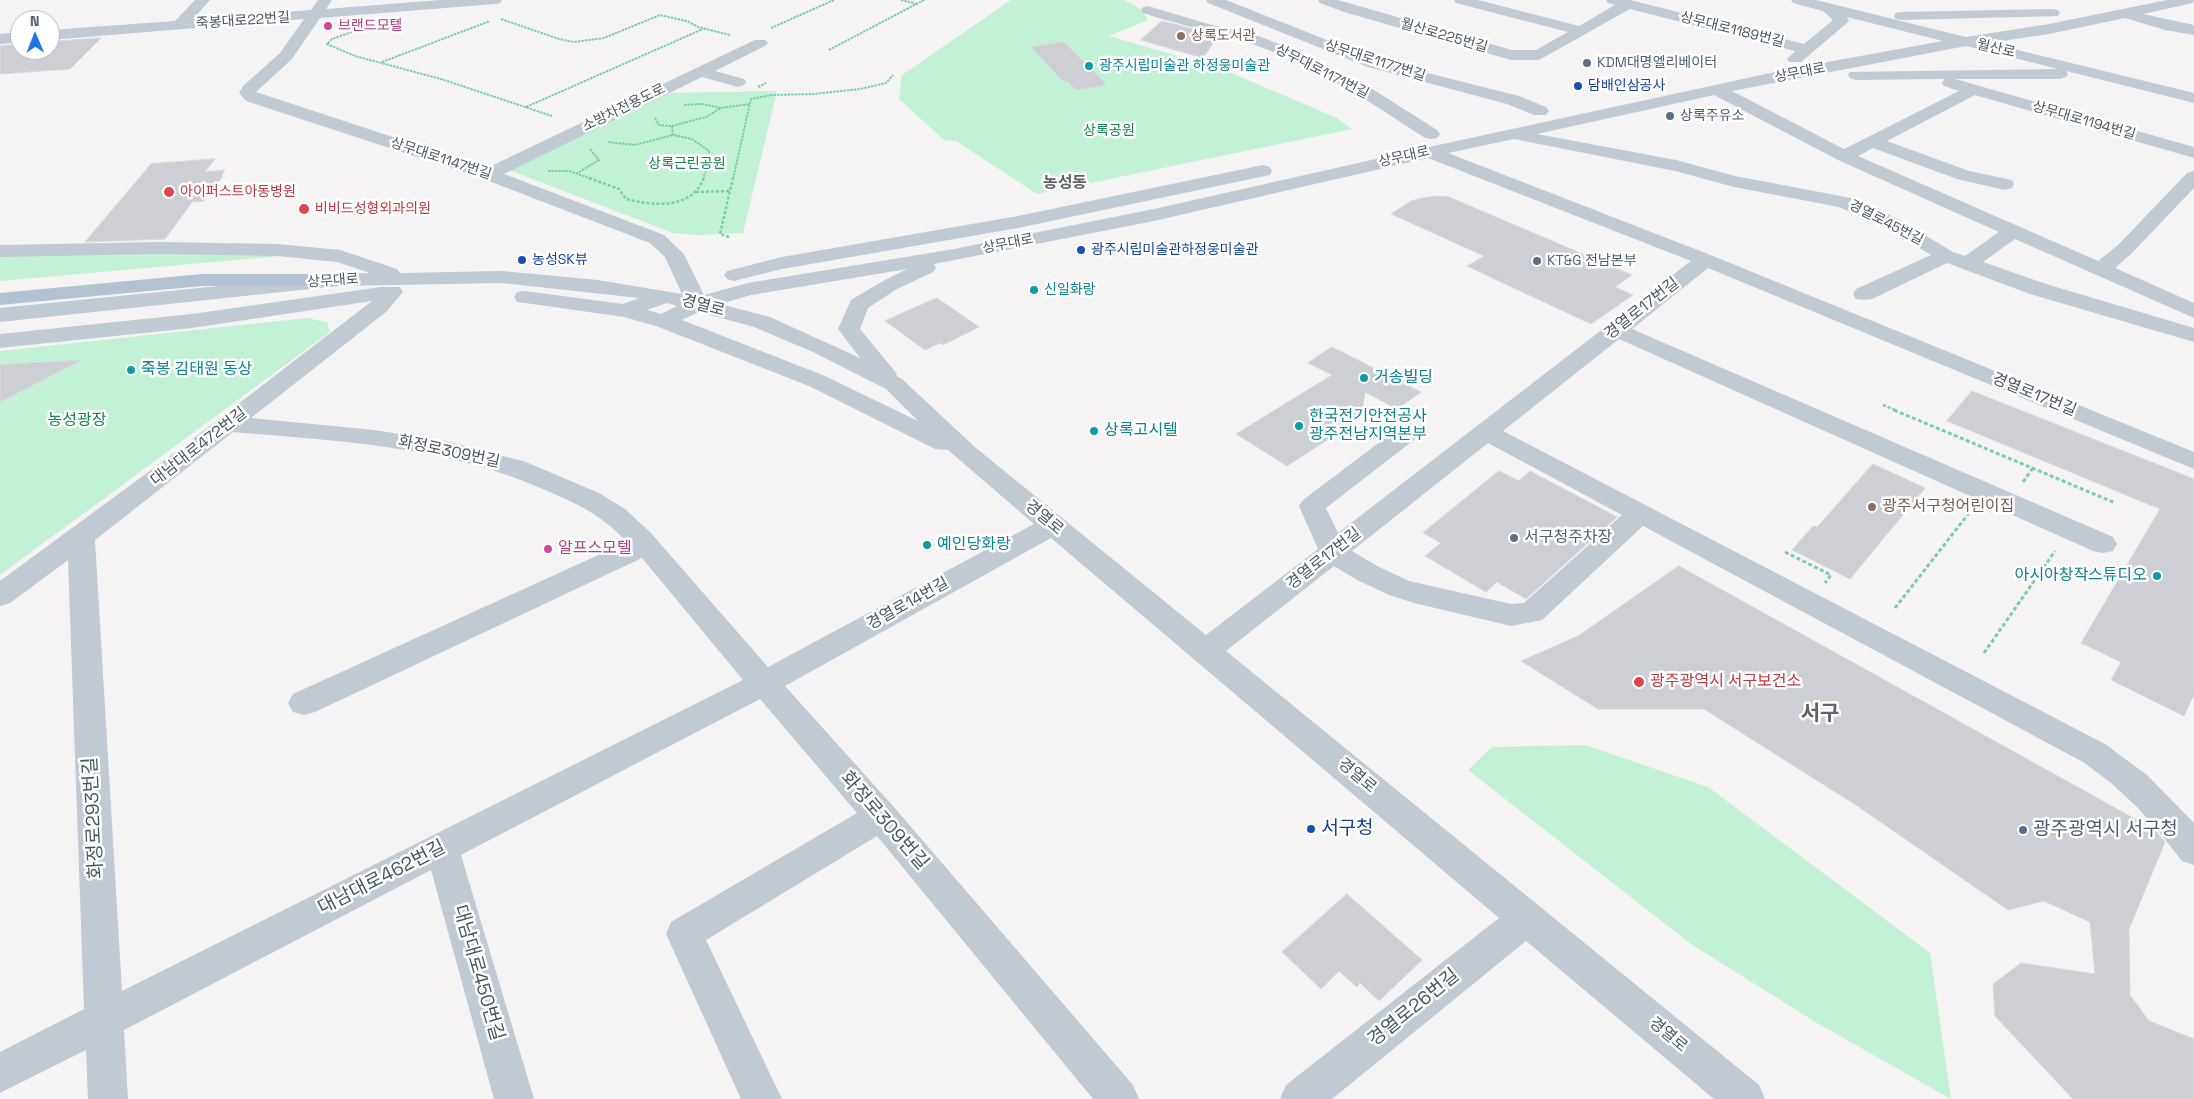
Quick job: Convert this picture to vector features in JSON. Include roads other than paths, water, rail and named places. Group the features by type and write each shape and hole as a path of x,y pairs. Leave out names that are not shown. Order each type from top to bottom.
{"main road":[{"path":"0,299 202,280 338,280"}],"street":[{"path":"179,25 203,0"},
{"path":"314,15 325,0"},
{"name":"죽봉대로22번길","path":"60,34 314,15 437,3 495,0"},
{"name":"상무대로1177번길","path":"1213,0 1396,71 1513,100 1540,111"},
{"name":"월산로225번길","path":"1325,0 1349,9 1511,55 1539,56"},
{"path":"1332,18 1369,0"},
{"path":"1461,0 1581,31"},
{"name":"월산로","path":"1798,0 2105,74 2194,98"},
{"name":"상무대로","path":"693,296 748,289 954,255 1154,215 1430,143 1508,134 1717,90 1797,61 2055,33 2120,6 2188,0"},
{"name":"상무대로1189번길","path":"1539,56 1581,31 1620,2 1797,61"},
{"path":"2120,6 2165,25 2194,30"},
{"path":"1797,61 1842,20 1828,7"},
{"path":"1862,16 1888,7"},
{"name":"상무대로1171번길","path":"1148,10 1216,31 1254,40 1292,55 1361,90 1430,143 1706,260"},
{"name":"상무대로1147번길","path":"314,15 286,56 255,83 247,93 252,97 488,174 657,238 674,254 693,296"},
{"path":"1862,16 2055,33 2105,74"},
{"path":"1297,34 1314,26"},
{"name":"상무대로","path":"1467,126 1929,33 2055,33"},
{"name":"소방차전용도로","path":"488,174 700,72 754,41"},
{"path":"1797,61 1919,75 2105,74"},
{"path":"700,72 738,82"},
{"name":"상무대로1194번길","path":"1919,75 2194,153"},
{"path":"1717,90 1844,156 2194,311"},
{"path":"1844,156 1973,90"},
{"name":"상무대로","path":"1409,139 1430,143 1449,130"},
{"name":"경열로45번길","path":"1508,134 1669,165 1734,181 1844,202 1889,222 1946,256 2038,289 2194,335"},
{"path":"1872,142 1964,175 2005,184"},
{"name":"상무대로","path":"0,315 338,280 532,298 625,311 664,321 712,281 782,263 1018,222 1280,167"},
{"path":"2100,270 2125,250 2188,184"},
{"path":"1968,263 2014,231"},
{"path":"0,251 159,248 278,250 340,256 398,285"},
{"path":"894,384 849,329 859,305 890,285 954,255"},
{"path":"1864,294 1946,256"},
{"name":"경열로17번길","path":"1206,651 1706,260 2194,461"},
{"name":"상무대로","path":"0,330 275,302 398,285 502,278 598,286 666,296"},
{"name":"상무대로","path":"0,341 192,321 398,285"},
{"name":"대남대로472번길","path":"0,596 81,538 378,308 398,285"},
{"name":"상무대로","path":"625,311 666,296"},
{"name":"경열로","path":"666,296 693,296 762,322 821,346 894,384 967,454 1052,526 1206,651 1745,1099"},
{"name":"경열로","path":"664,321 816,381 967,454"},
{"path":"1616,330 2103,544"},
{"name":"화정로309번길","path":"228,424 340,433 393,440 482,457 519,468 595,502 628,526 881,816 1119,1099"},
{"path":"1410,431 1312,506 1333,552 1367,573 1399,588 1498,613 1523,615 1538,607 1640,514"},
{"path":"1486,432 2094,753 2129,778 2194,850"},
{"name":"경열로14번길","path":"764,683 1052,526"},
{"name":"화정로293번길","path":"81,538 108,1099"},
{"path":"304,703 646,545"},
{"name":"대남대로462번길","path":"0,1073 764,683"},
{"path":"762,1099 684,934 881,816"},
{"name":"대남대로450번길","path":"442,848 514,1099"},
{"name":"경열로26번길","path":"1300,1099 1527,918"}],"place":[{"name":"브랜드모텔","path":"328,26"},
{"name":"상록도서관","path":"1181,36"},
{"name":"KDM대명엘리베이터","path":"1587,63"},
{"name":"광주시립미술관 하정웅미술관","path":"1089,66"},
{"name":"담배인삼공사","path":"1578,86"},
{"name":"상록주유소","path":"1670,116"},
{"name":"아이퍼스트아동병원","path":"169,192"},
{"name":"비비드성형외과의원","path":"304,209"},
{"name":"광주시립미술관하정웅미술관","path":"1081,250"},
{"name":"농성SK뷰","path":"522,260"},
{"name":"KT&G 전남본부","path":"1537,261"},
{"name":"신일화랑","path":"1034,290"},
{"name":"죽봉 김태원 동상","path":"131,370"},
{"name":"거송빌딩","path":"1364,378"},
{"name":"한국전기안전공사 광주전남지역본부","path":"1299,426"},
{"name":"상록고시텔","path":"1094,431"},
{"name":"광주서구청어린이집","path":"1872,507"},
{"name":"서구청주차장","path":"1514,538"},
{"name":"예인당화랑","path":"927,545"},
{"name":"알프스모텔","path":"548,549"},
{"name":"아시아창작스튜디오","path":"2157,576"},
{"name":"광주광역시 서구보건소","path":"1639,682"},
{"name":"서구청","path":"1311,829"},
{"name":"광주광역시 서구청","path":"2023,830"}],"district":[{"name":"농성동","path":"1065,184"},
{"name":"서구","path":"1820,714"}],"park label":[{"name":"상록공원","path":"1109,131"},
{"name":"상록근린공원","path":"687,164"},
{"name":"농성광장","path":"77,421"}]}
